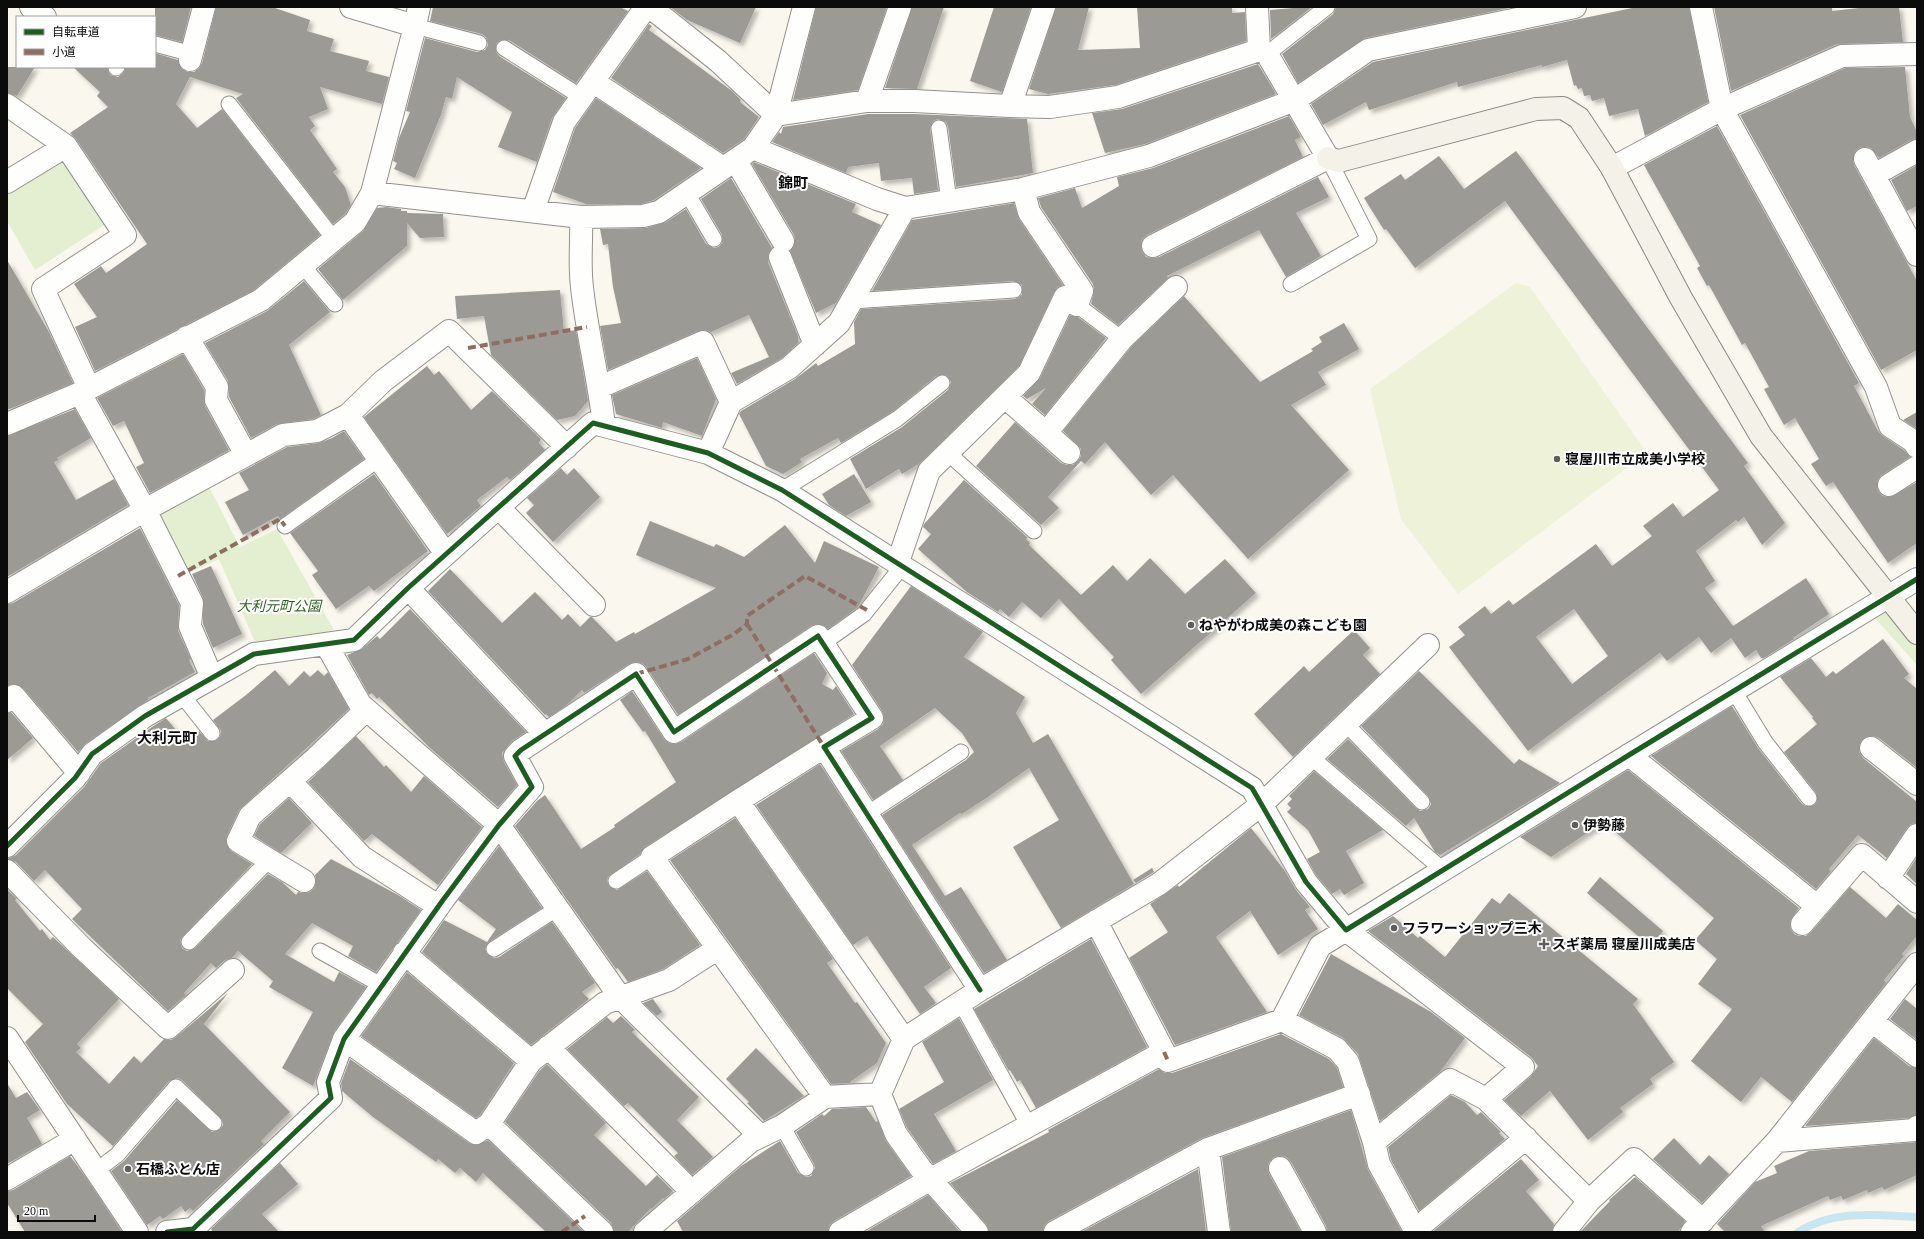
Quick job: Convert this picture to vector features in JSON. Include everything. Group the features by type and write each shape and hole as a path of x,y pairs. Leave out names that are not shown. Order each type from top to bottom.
{"street":[{"path":"31,7 44,16"},
{"path":"191,57 204,7"},
{"path":"7,424 85,390 261,300 355,222 372,193 417,16 351,7"},
{"path":"372,193 582,217 644,216 659,212 753,148 776,115 804,7"},
{"path":"867,101 900,7"},
{"path":"1010,106 1044,7"},
{"path":"1256,7 1263,52 1295,100 1328,158"},
{"path":"753,148 877,199 905,208 1023,189 1149,156 1295,100 1368,50 1575,7"},
{"path":"1701,7 1722,109 1876,388 1890,426 1913,441 1917,447"},
{"path":"533,211 564,122 652,8 718,61 776,115"},
{"path":"776,115 867,101 914,101 1050,107 1118,98 1263,52"},
{"path":"1612,168 1722,109 1842,56 1917,54"},
{"path":"589,90 729,165 782,249 815,345"},
{"path":"7,106 66,146 125,235 43,289 85,390 192,603 190,626 212,678"},
{"path":"1153,246 1328,158 1339,161 1536,109 1563,108 1579,118 1612,168 1681,298 1761,436 1917,633"},
{"path":"7,182 66,146"},
{"path":"1917,151 1869,167 1917,255"},
{"path":"898,562 929,471 1029,373 1065,297 1077,305 1082,291 1029,212 1023,189"},
{"path":"708,453 731,402 789,368 839,323 905,208"},
{"path":"582,217 582,285 588,332 600,387 604,426"},
{"path":"1046,434 1122,339 1176,287"},
{"path":"7,592 145,510 283,435 317,431 348,415 383,381 449,331 567,447"},
{"path":"187,337 217,387 216,400 246,455"},
{"path":"600,387 703,342 731,402"},
{"path":"1005,397 1069,453"},
{"path":"348,415 446,554"},
{"path":"7,846 79,774 92,754 145,716 254,654 354,640 408,588 593,423 708,453 782,490 898,562 1252,788 1306,882 1346,930 1523,1067 1486,1099"},
{"path":"1889,485 1917,468"},
{"path":"499,508 594,605"},
{"path":"1168,1061 1282,1020 1320,946 1917,579"},
{"path":"408,588 545,734"},
{"path":"167,1232 201,1228 331,1098 328,1082 344,1039 438,906 499,825 532,787 516,756 521,750 636,674 674,732 818,636 872,718 738,801 652,858 825,1097"},
{"path":"326,644 360,704 499,825 620,997 760,1136"},
{"path":"977,1232 921,1169 896,1134 880,1094 904,1039 980,990 1159,884 1262,804 1428,645"},
{"path":"7,701 14,696 79,774"},
{"path":"304,881 238,841 250,816 366,710"},
{"path":"824,747 980,990"},
{"path":"1870,748 1917,784"},
{"path":"1629,755 1817,906"},
{"path":"290,781 362,857 438,906"},
{"path":"738,801 904,1039"},
{"path":"1888,878 1917,835"},
{"path":"1802,924 1862,855 1917,902"},
{"path":"7,871 82,948 168,1028 233,970"},
{"path":"840,1232 931,1179 1164,1052 1096,921"},
{"path":"344,1039 476,1133 489,1124 531,1061 605,1003 669,980 717,949"},
{"path":"404,953 531,1061"},
{"path":"1564,1232 1589,1201 1634,1159 1698,1226 1777,1141 1917,964"},
{"path":"1282,1020 1337,1049 1348,1062 1374,1142 1379,1164 1416,1231 1526,1138"},
{"path":"1872,1021 1917,1056"},
{"path":"7,1038 137,1232"},
{"path":"548,1047 692,1192"},
{"path":"1374,1142 1450,1080 1486,1099 1589,1201"},
{"path":"645,1232 751,1141 782,1126 825,1097 880,1094"},
{"path":"1055,1232 1208,1149 1359,1094"},
{"path":"489,1124 602,1232"},
{"path":"1777,1141 1915,1130 1917,1128"},
{"path":"7,1179 75,1139"},
{"path":"1208,1149 1220,1232"},
{"path":"1280,1168 1316,1232"}],"lane":[{"path":"1263,52 1327,7"},
{"path":"417,16 479,43"},
{"path":"156,44 191,57"},
{"path":"504,48 589,90"},
{"path":"228,104 334,239"},
{"path":"939,128 949,201"},
{"path":"1291,284 1369,239 1328,158"},
{"path":"687,193 714,239"},
{"path":"303,266 335,304"},
{"path":"852,301 1014,290"},
{"path":"1077,305 1122,339"},
{"path":"782,490 897,419 942,383"},
{"path":"948,453 1034,532"},
{"path":"285,526 379,459"},
{"path":"823,643 864,614 896,574 898,562"},
{"path":"1734,691 1765,742 1809,798"},
{"path":"182,695 212,733"},
{"path":"1346,724 1422,802"},
{"path":"867,814 961,752"},
{"path":"1311,757 1443,870"},
{"path":"616,881 652,858"},
{"path":"189,942 269,860"},
{"path":"494,949 558,908"},
{"path":"320,951 381,985"},
{"path":"960,1003 1029,1126"},
{"path":"96,1171 117,1155 176,1087 214,1123"},
{"path":"782,1126 806,1168"}],"green space":[{"path":"64,152 112,220 35,270 7,221 7,189"},
{"path":"1516,283 1530,287 1647,453 1458,594 1401,519 1370,389"},
{"name":"大利元町公園","path":"207,483 240,547 277,529 334,630 258,649 219,559 184,575 159,522 165,505"},
{"path":"1901,602 1917,622 1917,665 1874,617"}],"building":[{"path":"155,7 191,7 182,42 156,35"},
{"path":"216,7 272,7 310,20 307,31 334,39 330,51 369,61 366,71 389,77 382,104 320,87 328,109 309,117 315,126 310,130 337,169 333,172 345,187 351,205 345,214 333,224 236,98 243,94 190,77 176,104 197,128 222,109 320,235 254,290 95,371 75,327 97,317 74,284 101,266 106,273 147,244 76,139 70,133 108,107 97,96 100,92 74,68 107,68 110,75 118,77 123,73 126,68 156,68 156,53 178,60 182,69 187,72 194,72 202,63"},
{"path":"433,7 620,7 628,11 576,83 509,40 500,40 496,44 496,52 499,56 566,98 552,118 537,162 498,147 512,112 457,77 452,99 446,97 441,115 415,178 394,169 397,163 393,161 399,138 410,112 406,111 425,38 477,52 485,50 488,45 486,37 482,34 430,21"},
{"path":"670,7 756,7 740,43 687,20"},
{"path":"816,7 887,7 858,90 793,100"},
{"path":"912,7 944,7 917,89 885,88"},
{"path":"994,7 1031,7 1002,92 970,81"},
{"path":"1056,7 1089,7 1078,50 1140,48 1137,7 1232,7 1232,13 1245,12 1246,41 1115,85 1048,94 1029,89"},
{"path":"1312,7 1271,39 1270,10"},
{"path":"1336,7 1514,7 1365,38 1298,83 1282,54 1333,14"},
{"path":"1637,7 1689,7 1708,102 1645,136 1638,109 1609,116 1604,98 1592,101 1590,95 1584,96 1582,88 1578,89 1576,85 1574,86 1567,60 1458,87 1457,82 1369,110 1366,102 1323,125 1311,104 1373,62"},
{"path":"1714,7 1832,7 1832,11 1868,7 1899,7 1903,42 1837,44 1731,91"},
{"path":"649,24 652,26 649,30 732,91 741,100 740,102 759,117 744,139 723,153 611,78"},
{"path":"1258,64 1276,94 1145,144 1105,153 1092,113 1122,109"},
{"path":"7,67 34,68 17,96 7,93"},
{"path":"1905,67 1910,117 1917,132 1917,139 1911,140 1879,158 1871,148 1859,148 1855,152 1853,158 1854,165 1917,281 1917,350 1881,370 1740,115 1845,68"},
{"path":"596,98 701,168 654,200 641,204 586,204 553,192 575,128"},
{"path":"868,114 914,114 1027,119 1033,173 956,187 948,127 946,122 938,119 933,121 930,129 938,190 914,194 912,178 881,181 879,163 848,167 846,173 772,142 779,132 781,134 783,127"},
{"path":"1289,116 1301,137 1295,140 1303,157 1147,235 1142,239 1142,251 1146,257 1159,257 1318,177 1329,197 1296,213 1321,256 1286,277 1259,230 1167,276 1168,278 1118,325 1091,304 1094,290 1093,284 1041,207 1038,198 1075,188 1082,208 1119,186 1117,177 1153,168"},
{"path":"1717,126 1859,383 1854,386 1878,431 1904,450 1910,457 1878,479 1878,491 1883,496 1890,497 1917,482 1917,543 1888,563 1833,482 1826,486 1811,464 1819,459 1795,418 1784,425 1764,389 1769,387 1745,343 1742,345 1709,285 1707,286 1697,268 1700,266 1644,165"},
{"path":"1516,151 1748,463 1744,466 1785,523 1762,545 1744,517 1738,522 1736,520 1696,551 1715,581 1705,588 1733,626 1806,578 1829,614 1764,658 1761,658 1756,650 1745,658 1731,638 1711,653 1699,637 1667,661 1660,653 1528,751 1449,647 1465,635 1458,627 1485,606 1491,614 1509,600 1513,605 1596,544 1612,566 1652,536 1643,526 1673,503 1683,517 1719,490 1505,201 1415,268 1386,229 1384,230 1364,198 1401,174 1405,180 1439,156 1464,189","holes":["1574,609 1608,656 1572,684 1536,637"]},
{"path":"754,162 856,204 852,212 881,225 836,303 816,313 790,251 795,241 794,235 752,164"},
{"path":"1917,165 1917,206 1907,211 1891,180"},
{"path":"731,178 772,248 768,255 768,262 798,336 798,343 782,358 737,384 731,373 769,357 749,315 711,332 705,330 698,331 608,370 600,326 621,323 613,287 608,244 603,245 600,229 646,228 666,222 686,209 706,244 714,248 718,247 722,243 722,235 701,199"},
{"path":"1014,203 1019,219 1063,285 1058,287 1054,292 1019,366 919,464 902,474 899,469 866,489 850,459 902,427 948,390 951,382 946,375 936,376 892,412 841,443 838,438 800,459 802,462 783,474 766,466 739,414 741,411 795,379 816,363 818,366 855,344 854,322 861,309 1015,299 1022,294 1022,285 1013,281 872,291 912,220"},
{"path":"386,207 401,209 401,211 407,211 407,213 443,214 444,237 420,238 407,223 407,246 343,300 318,269 363,231 377,208"},
{"path":"7,260 49,332 73,383 7,410"},
{"path":"304,281 330,312 289,345 321,415 313,419 277,424 251,438 229,397 228,381 205,343 267,311"},
{"path":"560,290 564,332 576,330 588,401 575,416 557,420 491,355 484,316 457,319 455,296"},
{"path":"1184,296 1260,382 1313,351 1311,349 1322,342 1319,337 1344,323 1359,349 1318,372 1326,385 1291,405 1349,470 1248,559 1173,475 1151,495 1105,442 1085,464 1081,461 1048,497 1059,508 1041,525 976,466 1015,422 1061,463 1073,465 1078,461 1081,456 1081,449 1063,431 1131,347"},
{"path":"1070,315 1078,317 1106,338 1045,415 1032,404 1046,388 1027,399 1023,396 1040,378"},
{"path":"183,354 204,390 205,406 229,450 150,493 136,467 144,463 124,421 113,426 97,398"},
{"path":"697,358 716,399 702,436 663,422 662,428 616,414 612,395"},
{"path":"427,366 434,375 439,371 471,410 492,391 541,439 539,443 545,450 510,480 507,477 477,500 481,506 447,534 364,417"},
{"path":"75,409 91,438 57,458 59,460 54,462 76,500 114,479 128,505 7,577 7,436"},
{"path":"1917,412 1917,429 1903,420"},
{"path":"344,431 364,459 280,519 278,516 243,535 225,502 249,490 239,473 287,447 319,443"},
{"path":"561,468 567,475 574,468 600,497 553,542 526,513 534,505 527,498"},
{"path":"374,474 428,551 374,591 369,586 336,609 312,575 318,571 290,533"},
{"path":"854,474 871,502 846,516 829,505 822,494"},
{"path":"964,480 1028,538 1026,539 1030,543 1029,545 1081,595 1113,565 1127,581 1150,558 1185,594 1225,559 1256,593 1141,694 1111,660 1114,657 1059,599 1041,618 1022,602 1009,617 1000,609 998,612 967,592 918,549 931,534 923,527 924,524"},
{"path":"650,521 714,547 716,544 744,557 785,525 815,563 824,541 879,567 858,607 828,629 823,625 818,624 811,626 678,715 646,667 642,663 636,662 629,664 584,693 582,690 567,705 549,717 546,714 545,715 428,591 450,569 502,623 535,592 562,620 568,614 580,627 590,617 592,617 616,642 634,632 635,634 716,588 636,555"},
{"path":"140,528 179,605 178,631 191,659 189,660 195,672 148,698 149,699 85,744 78,752 23,688 13,684 7,686 7,604 13,603"},
{"path":"211,566 242,634 213,648 203,624 203,598 192,574"},
{"path":"911,586 983,632 964,657 1025,697 1016,713 1033,743 1048,734 1134,884 1061,928 1013,847 1059,820 1029,768 985,799 962,814 960,813 912,845 945,896 961,887 1007,960 984,973 882,815 966,760 974,752 962,733 935,708 880,746 903,780 873,800 841,751 878,729 883,724 884,717 882,711 852,665"},
{"path":"410,609 526,732 512,741 502,753 504,762 517,785 498,807 430,748 379,697 377,699 372,693 369,695 347,655 362,649 377,636 380,639"},
{"path":"1354,630 1370,648 1363,655 1380,674 1293,757 1254,714 1304,666 1309,672"},
{"path":"1883,639 1909,674 1904,678 1917,689 1917,768 1879,738 1873,736 1866,737 1861,741 1859,746 1859,752 1863,758 1917,802 1917,823 1911,824 1907,828 1887,858 1858,835 1829,869 1831,871 1816,889 1651,756 1732,706 1758,748 1802,804 1806,806 1814,805 1817,801 1816,793 1784,752 1817,724 1780,677 1811,658 1826,677 1833,671 1836,674"},
{"path":"814,653 827,673 822,684 833,690 836,686 854,714 645,847 640,854 608,877 607,881 609,886 617,890 647,871 700,945 663,969 628,982 618,968 616,969 515,826 537,801 545,795 581,849 615,827 614,825 676,782 645,731 643,732 620,700 632,691 664,739 669,743 675,744 681,742"},
{"path":"275,670 289,686 304,671 310,677 318,670 324,676 328,672 349,709 239,810 227,836 226,842 231,851 252,864 183,936 180,940 182,948 187,951 195,948 268,874 282,882 296,895 298,892 310,892 314,888 316,882 315,875 331,859 398,895 421,910 376,972 348,956 353,946 312,923 285,954 334,982 339,972 366,987 334,1032 313,1086 282,1068 313,1012 269,987 273,981 238,951 232,958 225,960 216,968 211,963 184,993 186,995 168,1011 72,919 82,909 45,870 34,881 16,862 7,859 16,855 84,787 101,763 152,727 166,718 185,741 199,731 208,741 217,740 221,731 213,720 246,695"},
{"path":"1419,671 1514,764 1519,759 1560,783 1440,855 1435,852 1414,818 1406,826 1327,759 1348,739 1416,808 1420,811 1428,809 1431,804 1428,796 1361,726"},
{"path":"11,712 33,738 7,760 7,713"},
{"path":"356,736 384,767 386,765 411,792 424,776 482,827 438,885 372,834 364,841 308,782"},
{"path":"820,764 951,968 924,987 936,1003 920,1014 867,936 853,945 756,805"},
{"path":"1628,770 1799,908 1790,921 1790,928 1794,934 1806,936 1811,932 1850,887 1886,918 1898,904 1917,920 1917,936 1902,954 1904,956 1884,980 1886,983 1792,1102 1761,1077 1741,1102 1691,1061 1732,1009 1698,984 1717,959 1695,940 1714,918 1604,822 1551,857 1520,837"},
{"path":"1314,771 1383,830 1346,851 1364,883 1344,895 1340,889 1332,894 1316,875 1307,859 1320,852 1308,830 1287,812 1291,808 1287,804 1292,799 1289,796"},
{"path":"289,798 312,823 281,853 254,836 260,824"},
{"path":"735,818 833,959 827,963 855,1003 857,1002 886,1043 877,1063 850,1082 851,1083 831,1084 670,860"},
{"path":"1251,828 1285,871 1296,890 1310,907 1305,910 1318,929 1278,955 1250,911 1216,937 1267,1012 1175,1045 1129,958 1168,932 1150,904 1178,885 1179,887"},
{"path":"499,846 542,908 489,942 485,949 487,954 494,958 499,957 552,922 595,983 582,992 589,999 531,1045 422,952 444,920 487,942 496,929 458,900"},
{"path":"1917,857 1917,884 1906,874"},
{"path":"1152,868 1154,872 1136,883 1133,880"},
{"path":"1600,877 1663,931 1651,947 1587,893"},
{"path":"7,889 17,899 15,900 40,931 42,929 50,940 53,937 119,999 77,1044 81,1048 76,1052 109,1084 134,1056 141,1063 164,1039 171,1040 176,1037 228,993 204,1024 290,1112 261,1141 264,1144 193,1211 190,1208 185,1212 181,1206 163,1219 160,1216 147,1225 111,1171 124,1161 177,1100 212,1132 220,1129 223,1125 222,1120 182,1080 178,1078 169,1081 113,1146 67,1104 25,1042 43,1024 7,988"},
{"path":"1509,893 1638,999 1633,1004 1674,1062 1650,1079 1653,1084 1620,1108 1623,1112 1588,1140 1550,1091 1521,1116 1504,1100 1531,1076 1538,1066 1531,1057 1368,931 1393,916 1418,938 1420,936 1445,957 1492,898 1500,904"},
{"path":"1091,939 1147,1047 1036,1108 1020,1080 1017,1082 1010,1070 1009,1071 974,1009"},
{"path":"1331,954 1431,1012 1465,1038 1440,1072 1380,1121 1358,1054 1343,1038 1299,1015"},
{"path":"407,972 514,1063 480,1115 476,1118 361,1036"},
{"path":"653,999 662,1012 657,1016 643,1003"},
{"path":"1905,999 1917,1009 1917,1040 1890,1019"},
{"path":"621,1016 635,1030 632,1032 699,1097 677,1120 713,1157 692,1175 674,1156 678,1153 628,1103 624,1106 567,1049 607,1017 613,1023"},
{"path":"959,1018 993,1080 934,1114 956,1151 933,1164 907,1128 899,1109 944,1082 922,1042"},
{"path":"1281,1034 1329,1059 1337,1068 1343,1087 1202,1138 1049,1221 1044,1226 1043,1232 989,1232 986,1224 950,1183 1049,1132 1048,1130 1159,1069 1165,1073 1172,1073"},
{"path":"1874,1038 1909,1066 1917,1068 1917,1115 1909,1118 1805,1126"},
{"path":"756,1048 804,1096 764,1121 747,1103 749,1102 726,1079"},
{"path":"350,1059 469,1143 476,1145 488,1140 584,1232 546,1232 483,1173 476,1182 460,1168 455,1173 438,1159 436,1162 373,1117 342,1091 341,1083"},
{"path":"547,1064 606,1123 594,1135 646,1186 657,1175 673,1191 652,1209 651,1208 628,1232 614,1232 611,1223 505,1122 540,1070"},
{"path":"7,1083 16,1098 27,1092 40,1110 27,1118 42,1144 7,1164"},
{"path":"1451,1095 1465,1102 1477,1115 1481,1112 1501,1132 1499,1133 1505,1139 1419,1211 1391,1160 1388,1147"},
{"path":"866,1107 876,1122 878,1121 886,1141 911,1176 834,1221 829,1226 828,1232 683,1232 677,1221 741,1166 780,1141 798,1173 806,1177 811,1176 815,1168 814,1164 796,1132 822,1114 824,1116 832,1109"},
{"path":"1351,1110 1368,1170 1402,1232 1327,1232 1326,1226 1291,1162 1286,1157 1280,1156 1274,1157 1269,1162 1269,1174 1301,1232 1231,1232 1222,1157"},
{"path":"1674,1138 1700,1165 1709,1155 1729,1174 1702,1203 1653,1159"},
{"path":"1917,1142 1917,1175 1884,1190 1882,1187 1868,1193 1867,1190 1843,1200 1841,1196 1830,1200 1828,1196 1761,1226 1765,1232 1725,1232 1717,1224 1755,1182 1777,1173 1774,1166 1809,1151"},
{"path":"70,1156 122,1232 25,1232 7,1203 7,1191 13,1190"},
{"path":"1521,1159 1539,1180 1526,1191 1554,1224 1552,1232 1432,1232"},
{"path":"280,1163 298,1184 262,1214 279,1232 213,1232 211,1229"},
{"path":"1198,1169 1206,1232 1081,1232"},
{"path":"1635,1177 1685,1221 1678,1232 1580,1232 1610,1201 1609,1200"},
{"path":"928,1195 960,1232 865,1232"}],"waterway":[{"path":"1798,1232 1826,1220 1856,1215 1917,1217"}],"marked path":[{"path":"468,348 587,327"},
{"path":"178,576 280,519 285,526"},
{"path":"636,674 688,659 734,634 747,624 747,616 805,576 867,610"},
{"path":"747,624 824,747"},
{"path":"1164,1052 1168,1061"},
{"path":"562,1232 585,1216"}],"cycle path":[{"path":"7,846 75,778 92,754 145,716 254,654 354,640 408,588 593,423 708,453 782,490 1252,788 1306,882 1346,930 1917,579"},
{"path":"167,1232 193,1229 331,1098 328,1082 344,1039 443,900 499,825 532,787 515,756 521,750 636,674 674,732 818,636 872,718 824,747 980,990"}],"place":[{"name":"寝屋川市立成美小学校","path":"1557,459"},
{"name":"ねやがわ成美の森こども園","path":"1191,625"},
{"name":"伊勢藤","path":"1575,825"},
{"name":"フラワーショップ三木","path":"1394,928"},
{"name":"スギ薬局 寝屋川成美店","path":"1544,944"},
{"name":"石橋ふとん店","path":"128,1169"}],"district":[{"name":"錦町","path":"793,183"},
{"name":"大利元町","path":"167,738"}]}
